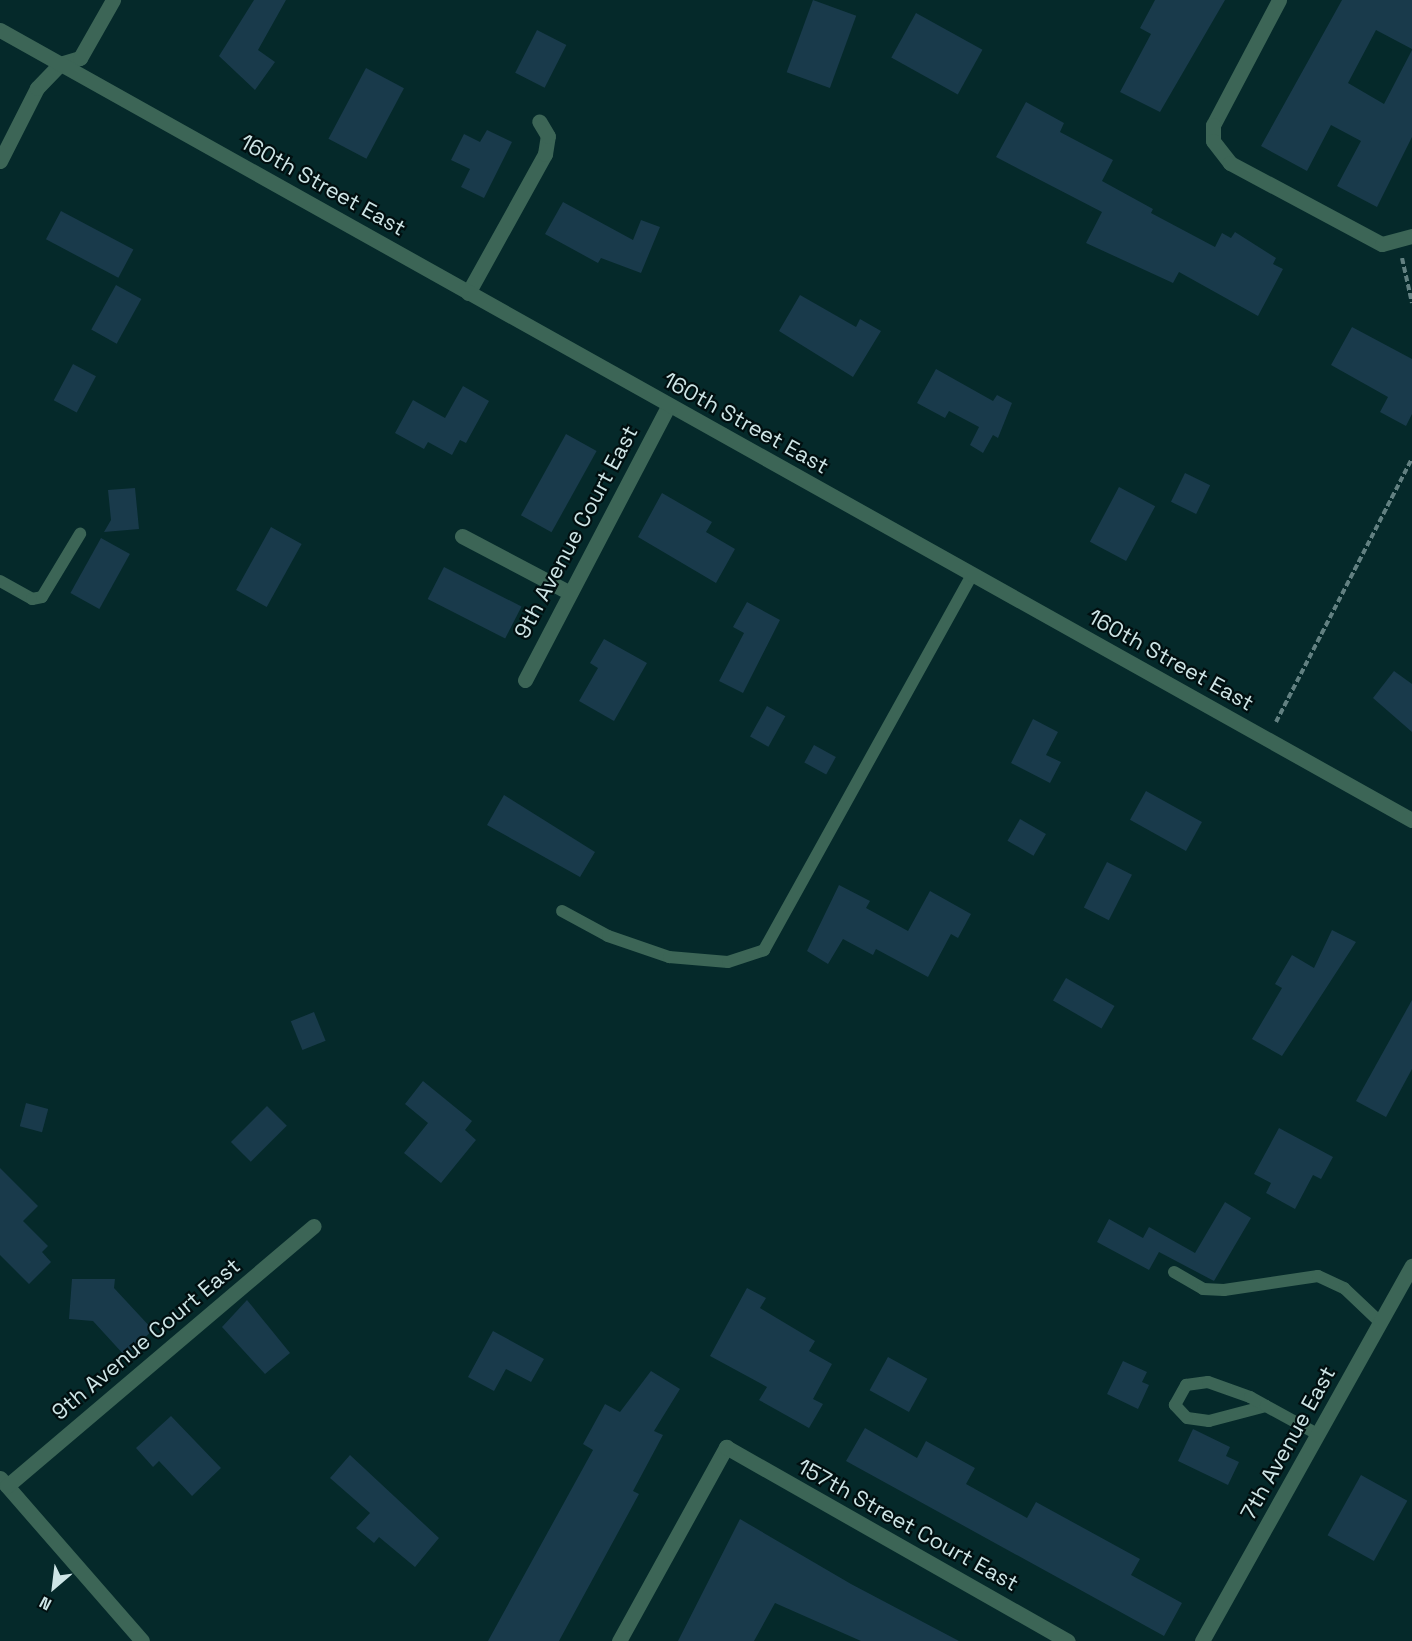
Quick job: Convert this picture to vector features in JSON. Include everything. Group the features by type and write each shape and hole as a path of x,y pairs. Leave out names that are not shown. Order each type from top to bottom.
{"street":[{"path":"0,160 37,88 60,64 80,58 113,0"},
{"path":"1279,0 1213,125 1213,141 1230,164 1382,244 1405,239"},
{"name":"160th Street East","path":"0,30 668,406 1412,820"},
{"path":"468,293 545,154 548,136 539,121"},
{"name":"9th Avenue Court East","path":"525,680 668,406"},
{"path":"462,536 570,593"},
{"name":"9th Avenue Court East","path":"4,1482 314,1226"},
{"name":"7th Avenue East","path":"1202,1641 1412,1266"},
{"name":"157th Street Court East","path":"619,1641 726,1447 1068,1641"},
{"path":"4,1482 142,1641"}],"lane":[{"path":"0,582 32,599 42,597 81,534"},
{"path":"562,911 608,936 669,957 728,962 764,950 972,575"},
{"path":"1174,1272 1203,1289 1224,1290 1318,1275 1344,1288 1381,1323"},
{"path":"1266,1406 1209,1421 1187,1418 1175,1405 1186,1385 1208,1382 1266,1406 1318,1436"}],"path":[{"path":"1405,239 1412,303"},
{"path":"1267,740 1412,459"}],"building":[{"path":"254,0 286,0 258,50 275,62 255,90 219,56"},
{"path":"813,0 856,16 830,88 787,72"},
{"path":"1155,0 1225,0 1160,112 1120,92 1151,34 1140,28"},
{"path":"1342,0 1412,0 1412,49 1376,30 1348,83 1384,104 1412,50 1412,137 1377,207 1337,186 1361,141 1331,125 1307,171 1261,146"},
{"path":"916,13 982,50 958,94 891,58"},
{"path":"537,30 566,45 545,88 515,73"},
{"path":"366,68 404,88 366,159 328,139"},
{"path":"1026,102 1064,123 1060,132 1113,160 1102,181 1153,209 1151,213 1215,247 1222,233 1231,238 1235,232 1276,258 1273,264 1283,269 1258,316 1179,272 1173,283 1086,243 1102,212 996,157"},
{"path":"487,130 512,142 484,198 461,187 470,169 451,160 464,134 480,142"},
{"path":"563,202 633,240 641,220 660,227 641,273 601,258 598,263 545,234"},
{"path":"61,211 133,249 118,278 46,239"},
{"path":"116,285 141,299 117,344 91,330"},
{"path":"800,295 856,327 860,319 881,331 853,377 779,331"},
{"path":"1352,327 1412,359 1412,414 1406,426 1380,412 1388,397 1331,365"},
{"path":"73,364 96,376 77,412 54,400"},
{"path":"936,369 993,401 997,395 1012,403 998,438 993,435 983,453 970,445 979,427 949,411 945,418 917,403"},
{"path":"463,386 489,401 466,443 460,440 452,455 428,442 424,449 395,433 413,400 445,418"},
{"path":"566,434 597,451 552,532 521,515"},
{"path":"1185,473 1210,485 1196,514 1171,502"},
{"path":"1119,487 1155,506 1126,561 1090,542"},
{"path":"135,488 139,529 104,532 111,520 108,490"},
{"path":"662,493 712,522 706,532 735,549 716,583 638,537"},
{"path":"271,527 302,544 267,607 236,590"},
{"path":"101,538 130,554 99,609 70,593"},
{"path":"444,567 522,606 505,639 428,599"},
{"path":"747,602 780,620 743,693 719,681 744,633 733,627"},
{"path":"604,639 647,663 614,721 579,701 598,668 590,663"},
{"path":"1394,671 1412,684 1412,732 1373,698"},
{"path":"767,706 785,716 768,747 750,737"},
{"path":"1033,719 1058,732 1046,755 1061,762 1050,783 1011,763"},
{"path":"814,745 836,757 826,775 804,762"},
{"path":"1146,791 1202,822 1186,851 1130,820"},
{"path":"504,795 595,852 580,877 487,825"},
{"path":"1020,819 1046,834 1033,856 1008,841"},
{"path":"1107,862 1132,875 1109,920 1084,907"},
{"path":"839,885 870,901 866,908 908,931 930,891 971,914 958,938 951,934 928,977 876,949 873,955 843,939 828,964 807,951"},
{"path":"1332,930 1356,942 1282,1056 1252,1039 1282,988 1275,984 1292,955 1314,968"},
{"path":"1066,978 1114,1006 1101,1029 1053,1001"},
{"path":"1412,1000 1412,1069 1386,1117 1356,1101"},
{"path":"314,1012 326,1041 302,1050 291,1021"},
{"path":"423,1081 472,1121 465,1130 476,1140 441,1183 404,1153 428,1123 405,1104"},
{"path":"26,1103 48,1109 42,1132 20,1126"},
{"path":"267,1106 287,1126 251,1162 231,1142"},
{"path":"1279,1128 1333,1157 1321,1179 1313,1175 1295,1209 1266,1193 1271,1183 1254,1174"},
{"path":"0,1168 38,1206 23,1221 48,1246 42,1252 51,1262 29,1284 0,1255"},
{"path":"1225,1202 1251,1218 1214,1281 1159,1252 1149,1270 1097,1242 1109,1219 1143,1238 1149,1227 1195,1253"},
{"path":"72,1279 115,1279 114,1288 153,1330 125,1356 93,1321 69,1319"},
{"path":"747,1288 766,1298 760,1308 815,1341 809,1351 832,1364 813,1399 823,1404 809,1428 759,1400 767,1387 710,1356"},
{"path":"247,1300 290,1353 265,1374 222,1327"},
{"path":"493,1331 544,1359 531,1382 506,1369 494,1391 468,1377"},
{"path":"888,1357 927,1379 909,1412 870,1390"},
{"path":"1123,1361 1147,1372 1142,1382 1149,1385 1138,1409 1107,1394"},
{"path":"651,1371 680,1389 654,1431 663,1435 633,1491 639,1494 559,1641 488,1641 593,1450 583,1444 605,1404 620,1412"},
{"path":"171,1416 221,1468 192,1496 159,1461 153,1467 136,1448"},
{"path":"865,1428 917,1458 926,1441 975,1468 966,1484 1027,1518 1036,1502 1140,1559 1131,1575 1182,1603 1164,1636 846,1461"},
{"path":"1193,1429 1230,1447 1226,1456 1239,1462 1228,1485 1178,1461"},
{"path":"350,1455 439,1538 415,1567 379,1537 374,1543 356,1528 370,1513 330,1478"},
{"path":"1361,1475 1407,1501 1374,1561 1328,1535"},
{"path":"740,1519 851,1584 959,1641 861,1641 775,1603 754,1641 678,1641"}]}
